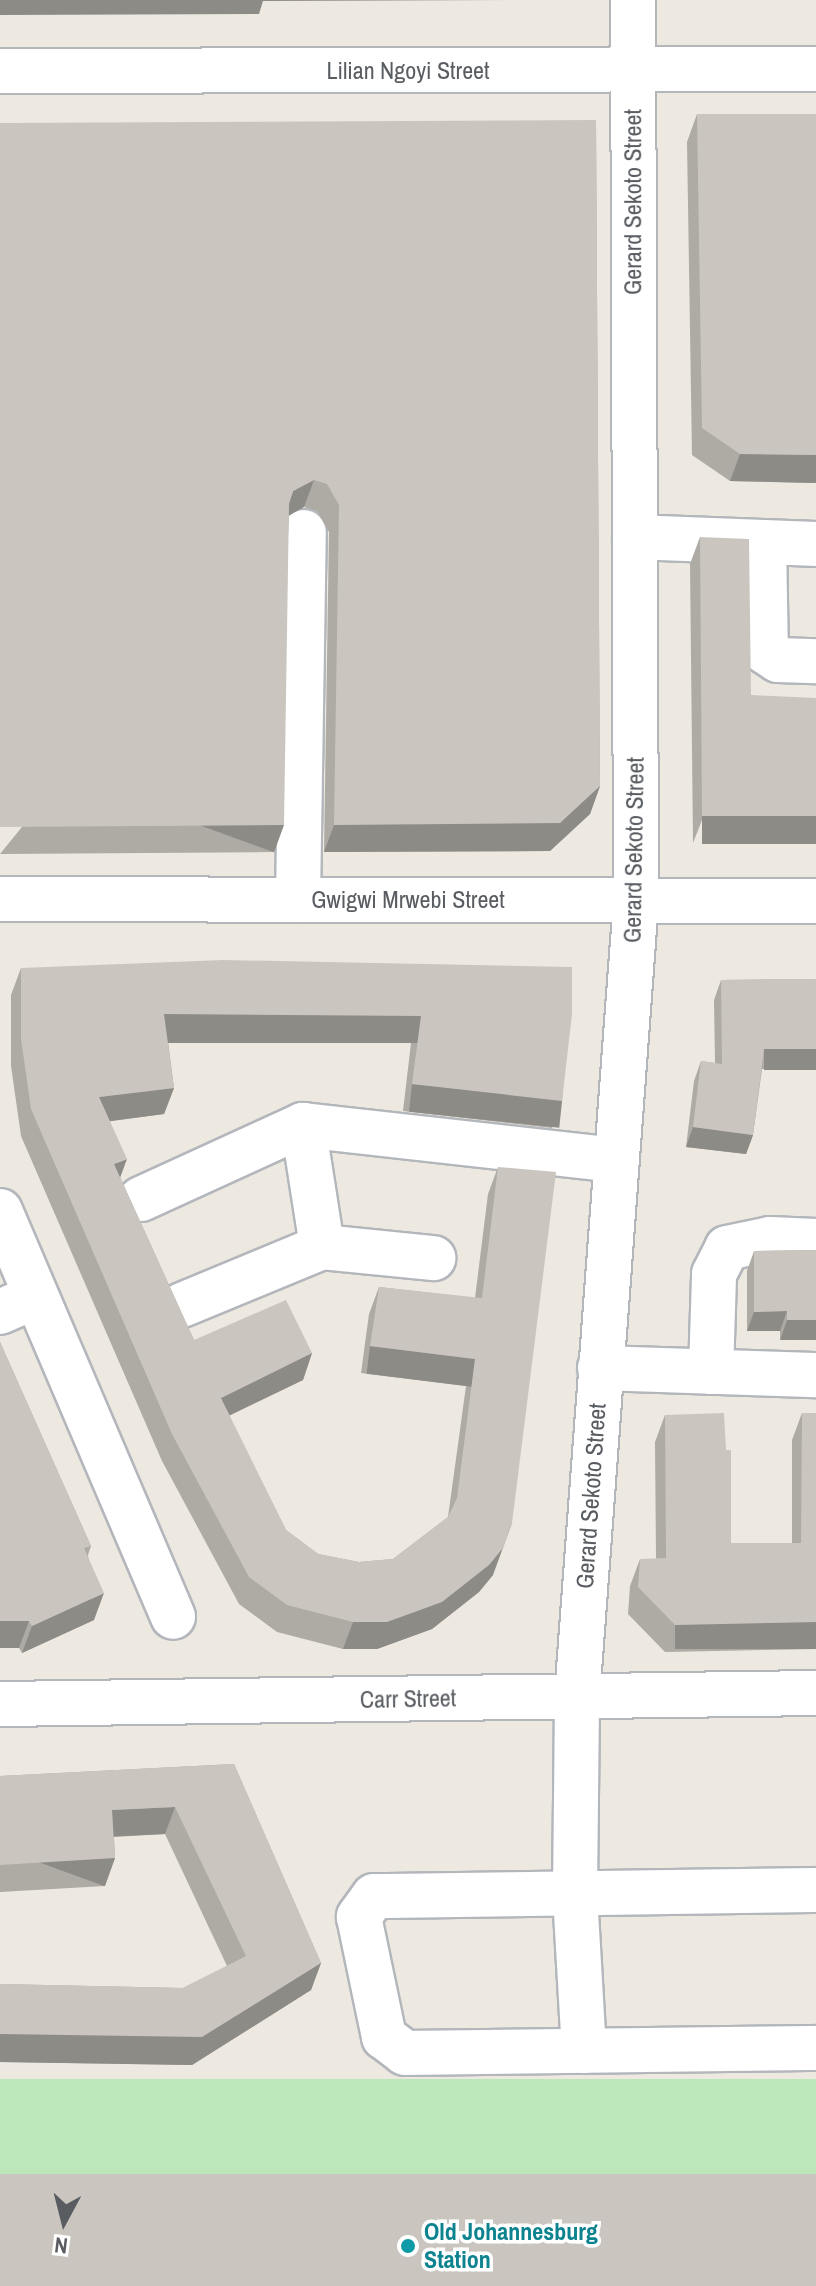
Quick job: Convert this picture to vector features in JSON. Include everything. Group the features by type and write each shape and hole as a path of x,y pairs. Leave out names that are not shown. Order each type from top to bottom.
{"street":[{"name":"Gerard Sekoto Street","path":"584,2051 575,1893 577,1697 636,901 633,0"},
{"name":"Lilian Ngoyi Street","path":"0,71 816,69"},
{"path":"298,900 304,532"},
{"path":"635,537 816,544"},
{"path":"764,542 766,652 778,660 816,661"},
{"name":"Gwigwi Mrwebi Street","path":"0,899 816,901"},
{"path":"141,1199 303,1125 615,1160"},
{"path":"303,1125 322,1247"},
{"path":"4,1233 18,1304 173,1617"},
{"path":"711,1372 714,1274 727,1248 770,1239 816,1241 816,1233"},
{"path":"182,1305 322,1247 433,1258"},
{"path":"600,1368 816,1375"},
{"name":"Carr Street","path":"0,1704 816,1693"},
{"path":"816,1890 374,1896 359,1917 384,2037 405,2053 816,2048"}],"green space":[{"path":"0,2079 816,2079 816,2286 0,2286"}],"building":[{"path":"697,114 816,114 816,455 740,454 702,428"},
{"path":"596,120 600,786 560,823 334,825 339,505 327,484 314,480 293,491 289,504 284,825 0,827 0,123"},
{"path":"700,537 749,539 751,695 816,698 816,816 702,816"},
{"path":"223,960 572,967 572,1014 562,1101 412,1084 421,1016 164,1014 174,1088 99,1097 127,1159 114,1164 194,1340 286,1300 312,1353 221,1398 286,1530 318,1554 359,1562 393,1559 448,1517 457,1498 475,1359 370,1346 379,1287 482,1298 498,1167 556,1172 512,1523 503,1548 489,1565 442,1602 387,1622 353,1622 287,1605 249,1577 172,1434 31,1109 21,1039 21,968"},
{"path":"816,979 816,1049 764,1049 753,1135 693,1127 701,1061 722,1064 721,980"},
{"path":"816,1250 816,1320 787,1320 787,1311 754,1312 754,1251"},
{"path":"0,1342 91,1546 84,1548 104,1593 32,1626 29,1621 0,1621"},
{"path":"724,1413 726,1450 731,1450 731,1543 801,1543 802,1413 816,1413 816,1622 675,1625 638,1587 640,1559 666,1558 665,1415"},
{"path":"234,1764 321,1963 202,2037 0,2034 0,1984 183,1988 246,1956 175,1807 112,1810 115,1858 0,1865 0,1776"},
{"name":"Old Johannesburg Station","path":"0,2174 816,2174 816,2286 0,2286"}],"place":[{"name":"Old Johannesburg Station","path":"408,2246"}]}
